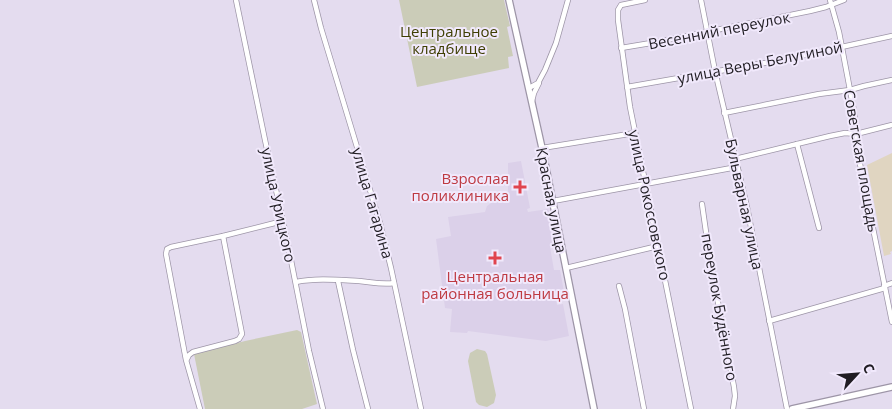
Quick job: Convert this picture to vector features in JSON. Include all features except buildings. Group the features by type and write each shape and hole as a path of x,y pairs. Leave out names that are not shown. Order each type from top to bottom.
{"main road":[{"name":"Красная улица","path":"509,0 542,148 594,409"},
{"path":"792,409 892,387"}],"street":[{"name":"улица Урицкого","path":"236,0 309,351 323,409"},
{"name":"улица Гагарина","path":"314,0 377,209 420,409"},
{"path":"532,102 534,93 556,43 568,0"},
{"path":"640,0 645,0"},
{"name":"улица Рокоссовского","path":"640,0 620,6 618,13 621,48 635,133 691,409"},
{"name":"Бульварная улица","path":"701,0 724,113 747,207 787,409"},
{"name":"Весенний переулок","path":"621,48 810,11 831,2 844,0"},
{"name":"Советская площадь","path":"831,2 842,47 854,111 859,159 892,322"},
{"name":"улица Веры Белугиной","path":"627,87 782,60 892,36"},
{"path":"529,88 537,84 541,78"},
{"path":"724,113 819,94 850,90 892,80"},
{"path":"735,159 845,133 856,134 892,125"},
{"path":"542,148 635,133"},
{"path":"797,144 819,228"},
{"path":"553,201 737,167"},
{"name":"переулок Будённого","path":"702,204 710,260 734,387 733,409"},
{"path":"200,409 186,360 166,254 167,249 283,221"},
{"path":"186,360 192,352 235,341 242,334 223,236"},
{"path":"566,268 658,246"},
{"path":"338,280 338,288 368,409"},
{"path":"296,282 338,280 394,283"},
{"path":"769,321 892,283"},
{"path":"619,286 626,309 644,409"}],"shaded area":[{"path":"892,153 892,251 890,252 891,254 884,256 867,165"},
{"name":"Центральная районная больница","path":"521,161 530,208 527,209 528,212 548,209 549,212 550,226 552,226 555,245 550,247 554,270 560,270 565,297 556,299 557,305 563,304 569,336 546,341 468,331 467,333 450,332 452,309 445,308 436,239 451,236 448,217 485,212 487,206 508,191 508,163"}],"green space":[{"name":"Центральное кладбище","path":"399,0 504,0 510,26 507,27 513,56 508,57 509,68 417,87"},
{"path":"297,330 301,332 317,404 302,409 205,409 194,354"},
{"path":"477,349 485,351 487,354 496,395 494,403 487,407 476,402 468,361 470,353"}],"place":[{"name":"Взрослая поликлиника","path":"520,187"},
{"name":"Центральная районная больница","path":"495,258"}]}
